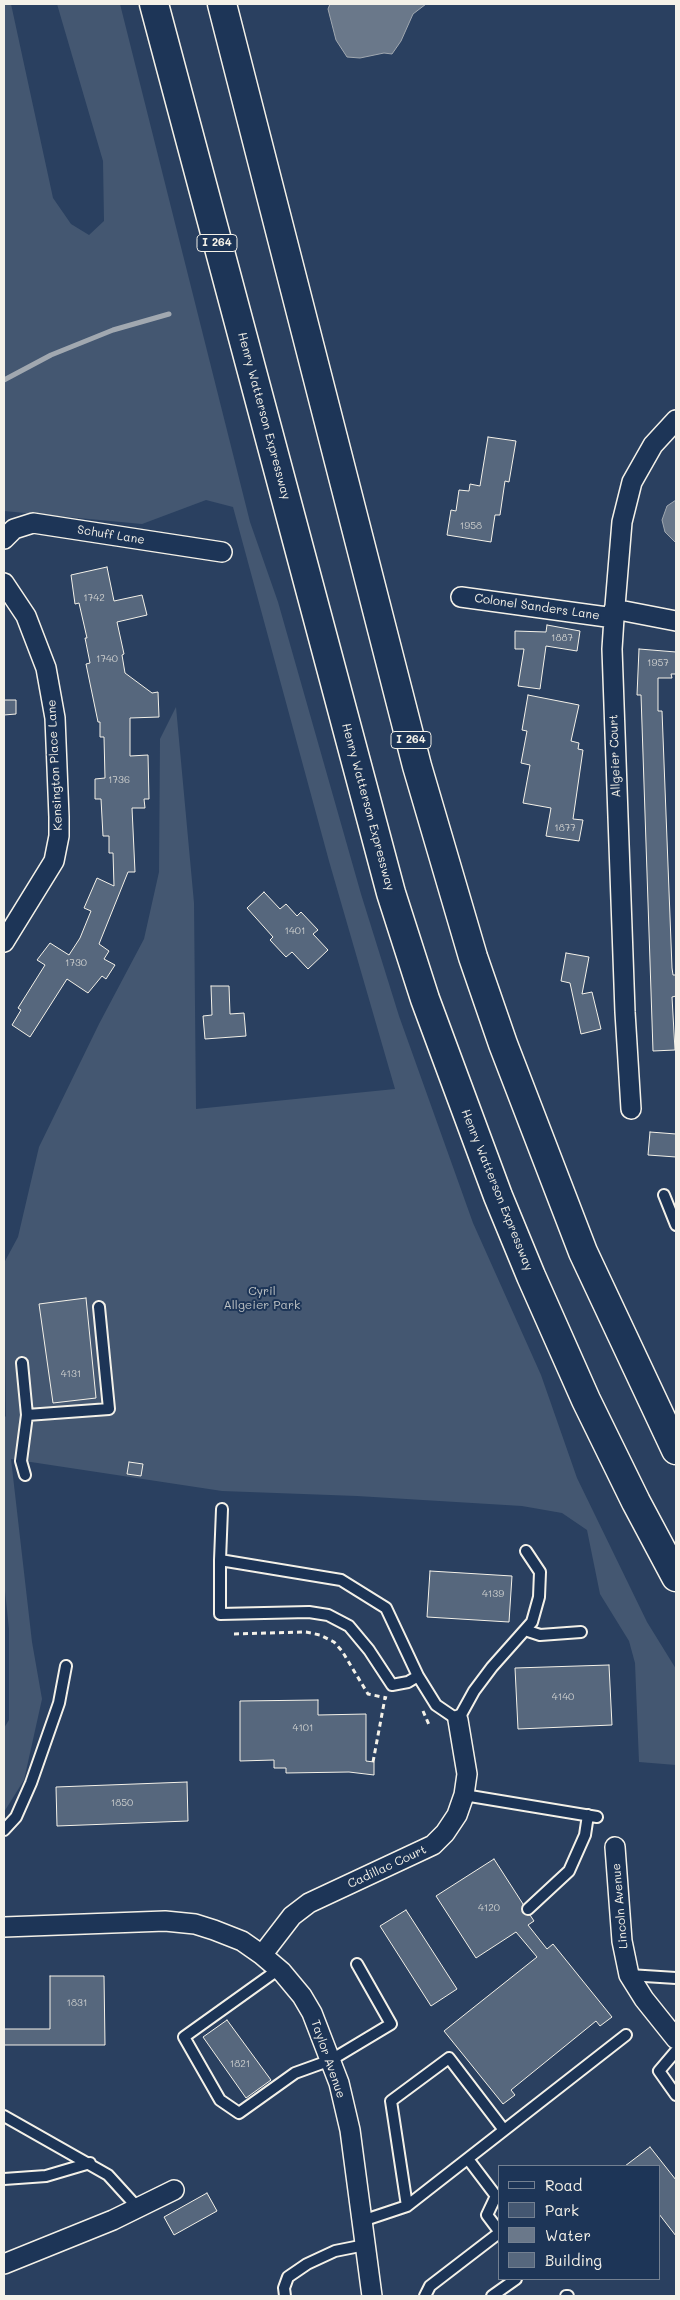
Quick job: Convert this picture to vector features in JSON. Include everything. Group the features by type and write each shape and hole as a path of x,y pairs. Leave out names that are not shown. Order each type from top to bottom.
{"highway":[{"name":"I 264","path":"222,4 417,766 473,957 503,1044 583,1252 676,1450"},
{"name":"Henry Watterson Expressway","path":"153,6 388,883 425,999 498,1196 531,1276 586,1400 636,1502 676,1577"}],"street":[{"name":"Allgeier Court","path":"631,1109 624,1012 612,658 614,613 622,522 632,482 653,445 676,420"},
{"name":"Schuff Lane","path":"4,539 14,529 33,523 222,552"},
{"name":"Kensington Place Lane","path":"4,584 26,616 46,668 55,718 59,817 59,836 54,861 4,942"},
{"name":"Colonel Sanders Lane","path":"461,597 676,621"},
{"name":"Cadillac Court","path":"262,1955 292,1916 309,1904 432,1845 445,1832 457,1815 464,1795 467,1774 466,1755 458,1720"},
{"name":"Lincoln Avenue","path":"615,1847 622,1942 629,1974 644,1999 676,2039"},
{"name":"Taylor Avenue","path":"4,1927 172,1922 214,1930 242,1942 279,1969 302,1996 312,2013 339,2083 350,2130 372,2296"},
{"path":"4,2264 113,2220 174,2190"}],"lane":[{"path":"664,1195 676,1225"},
{"path":"27,1415 109,1409 99,1306"},
{"path":"22,1363 27,1415 21,1461 25,1474"},
{"path":"222,1509 220,1614 308,1612 328,1614 349,1626 369,1650 392,1684 408,1682 418,1676"},
{"path":"220,1560 340,1580 386,1608 418,1676 436,1705 458,1720 474,1691 532,1622 539,1597 540,1572 526,1551"},
{"path":"525,1630 540,1635 581,1632"},
{"path":"4,1830 16,1817 31,1784 59,1703 66,1666"},
{"path":"464,1795 593,1816 569,1871 528,1909"},
{"path":"279,1969 184,2038 220,2100 239,2113 295,2072 331,2060 391,2024 357,1964"},
{"path":"629,1974 676,1978"},
{"path":"362,2221 406,2206 626,2035"},
{"path":"676,2050 659,2070 676,2095"},
{"path":"406,2206 391,2101 449,2058 504,2130"},
{"path":"4,2116 108,2175 138,2208"},
{"path":"468,2159 496,2196 487,2215 498,2231"},
{"path":"4,2179 46,2176 90,2164"},
{"path":"425,2296 430,2286 498,2233"},
{"path":"286,2296 284,2288 288,2277 307,2264 335,2251 365,2245"},
{"path":"492,2296 515,2280"}],"path":[{"path":"234,1634 306,1632 320,1636 334,1642 368,1694 385,1698 390,1697"},
{"path":"372,1762 385,1698"},
{"path":"419,1702 430,1727"}],"green space":[{"name":"Cyril Allgeier Park","path":"4,4 11,4 53,198 71,224 89,235 104,221 103,161 57,4 120,4 250,522 278,602 361,894 399,1016 473,1223 541,1375 577,1478 647,1622 676,1669 676,1765 639,1762 635,1663 629,1641 600,1594 587,1530 562,1513 522,1506 357,1496 222,1491 11,1459 32,1642 42,1699 24,1780 4,1812 4,1728 9,1720 9,1629 4,1582 4,1418 6,1416 4,1263 18,1237 39,1147 99,1024 144,939 159,872 160,739 176,707 194,903 196,1109 395,1089 329,861 233,507 206,500 142,524 4,511"}],"water":[{"path":"330,4 426,4 413,14 401,41 392,54 384,53 360,58 347,57 336,40 328,9"},
{"path":"676,500 676,543 665,532 662,520 667,506"}],"building":[{"path":"488,437 516,441 509,482 505,481 500,515 495,515 491,542 447,535 451,510 456,511 459,490 469,491 470,484 480,486"},
{"path":"107,567 114,601 142,595 147,615 117,622 124,654 122,655 125,673 152,693 158,692 159,717 130,718 130,756 148,755 149,799 144,799 145,808 132,808 135,872 128,872 99,944 109,951 104,959 115,965 106,979 102,976 88,993 67,979 30,1037 12,1025 21,1010 18,1008 45,965 37,960 50,943 69,955 80,938 91,911 84,908 97,878 114,886 113,853 109,853 109,836 103,836 101,799 95,799 95,779 105,778 104,737 100,737 100,722 98,722 86,664 90,663 85,638 87,638 79,603 75,604 71,575"},
{"path":"547,625 580,631 577,651 546,646 540,689 518,686 524,649 515,649 515,631 546,632"},
{"path":"639,649 676,652 676,674 671,674 672,678 658,678 658,711 662,711 672,968 673,975 676,975 676,996 672,997 675,1050 653,1051 641,695 637,695"},
{"path":"528,695 579,705 571,741 579,743 578,749 583,750 573,819 583,820 579,841 546,836 551,808 523,803 530,765 521,763 527,731 522,730"},
{"path":"4,700 16,700 16,714 4,715"},
{"path":"264,892 280,909 286,904 297,916 301,912 318,930 313,934 328,950 308,969 292,952 286,957 270,940 273,937 247,908"},
{"path":"566,953 589,957 582,994 592,992 601,1029 581,1034 570,983 561,981"},
{"path":"211,986 229,986 230,1014 244,1013 246,1036 205,1039 203,1016 212,1015"},
{"path":"650,1132 676,1134 676,1157 648,1155"},
{"path":"86,1298 96,1398 53,1403 39,1304"},
{"path":"129,1462 143,1464 141,1476 127,1474"},
{"path":"430,1571 512,1576 509,1622 427,1617"},
{"path":"609,1665 612,1725 518,1729 515,1668"},
{"path":"318,1700 318,1715 366,1714 366,1761 374,1762 374,1775 349,1772 286,1773 286,1768 274,1768 274,1760 240,1761 240,1701"},
{"path":"187,1782 188,1821 57,1826 56,1787"},
{"path":"494,1859 523,1904 523,1913 530,1915 534,1921 528,1925 547,1949 553,1944 612,2017 600,2026 596,2021 511,2090 515,2095 503,2104 444,2031 537,1957 516,1932 476,1958 436,1896"},
{"path":"406,1910 457,1989 431,2006 380,1926"},
{"path":"50,1976 104,1976 105,2045 4,2045 4,2029 50,2029"},
{"path":"227,2020 271,2080 246,2098 203,2037"},
{"path":"650,2147 676,2180 676,2236 660,2215 660,2165 626,2165"},
{"path":"207,2193 217,2211 174,2235 164,2217"}],"waterway":[{"path":"4,380 51,355 113,330 169,314"}]}
